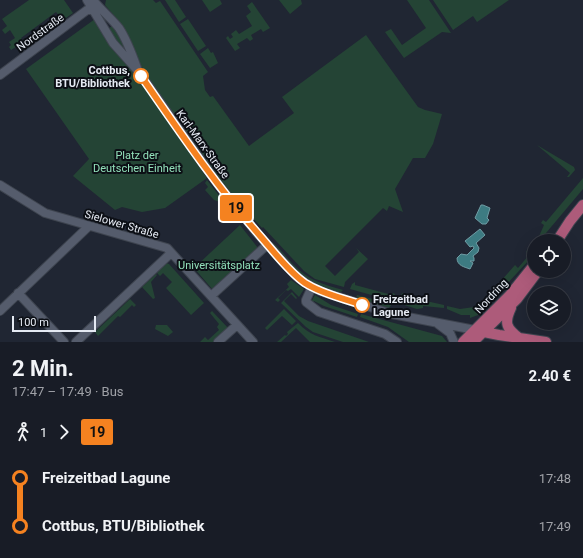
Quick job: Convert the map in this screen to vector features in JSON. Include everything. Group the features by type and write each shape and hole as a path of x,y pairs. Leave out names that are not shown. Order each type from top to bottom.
{"main road":[{"path":"562,234 583,205"},
{"path":"556,234 570,221"},
{"name":"Nordring","path":"473,342 479,331 527,274"},
{"name":"Nordring","path":"462,342 479,331 516,299 532,278"},
{"path":"516,299 507,318 507,324 511,331 520,338"},
{"path":"479,331 546,342"}],"street":[{"name":"Karl-Marx-Straße","path":"87,0 113,43 138,72 217,183 268,245 296,276 320,291 392,314 479,331"},
{"name":"Karl-Marx-Straße","path":"93,0 118,27 124,36 138,72"},
{"name":"Nordstraße","path":"0,75 87,10 93,10"},
{"name":"Sielower Straße","path":"0,186 45,213 167,248 253,342"},
{"path":"0,310 89,226"},
{"path":"211,296 268,245"},
{"path":"76,342 171,253"},
{"path":"312,287 306,302 319,312 385,334 398,342"},
{"path":"18,293 64,342"},
{"path":"437,323 450,333 454,342"},
{"path":"218,342 237,325"}],"green space":[{"path":"29,0 64,0 73,13 63,20 56,12 21,38 26,45 21,48 19,45 11,50 9,47 11,45 9,42 15,38 10,30 5,34 2,30 7,26 2,19"},
{"path":"106,0 153,0 156,3 160,1 208,72 203,76 205,90 210,97 213,96 249,146 294,113 282,97 366,35 418,107 442,114 433,144 425,158 413,158 395,189 403,212 389,206 387,211 383,208 325,266 335,276 359,252 356,248 368,259 345,282 344,287 315,279 304,271 263,227 262,228 220,181 164,102 141,66 123,26 105,5"},
{"path":"165,0 175,0 186,17 179,22"},
{"path":"202,0 220,0 222,4 210,12"},
{"path":"279,0 301,0 302,4 290,14"},
{"path":"407,0 429,0 451,33 442,32 404,58 385,32 391,29 402,45 426,28"},
{"path":"433,0 509,0 477,22 473,16 453,30"},
{"path":"252,2 270,28 263,32 261,29 251,35 253,39 250,41 247,38 237,44 240,48 235,51 226,38 228,36 230,39 233,37 231,34 236,30 239,34 252,26 246,16 251,12 247,6"},
{"name":"Platz der Deutschen Einheit","path":"95,19 105,39 124,60 207,178 165,208 142,212 122,207 115,210 73,176 89,159 26,69"},
{"path":"188,19 206,46 198,51 180,24"},
{"path":"113,25 123,38 127,53 125,53 107,30"},
{"path":"208,48 211,53 213,52 218,63 210,68 200,54"},
{"path":"537,145 574,167 575,170 569,177 567,177 570,173"},
{"path":"583,178 583,189 545,234 540,234 544,225 541,223 543,220 546,222"},
{"path":"207,180 224,202 223,203 214,200 205,190 208,187 205,183"},
{"name":"Universitätsplatz","path":"240,225 258,248 213,290 194,268"},
{"path":"272,242 305,275 323,284 343,290 341,292 326,290 310,282 289,263 271,243"},
{"path":"527,257 527,262 484,309 503,285 500,282 515,265 518,268"},
{"path":"166,263 169,264 204,303 191,315 166,288 172,282 163,273 160,276 157,273"},
{"path":"156,274 157,275 151,282 155,298 153,299 142,287"},
{"path":"291,280 304,289 299,297 291,289 288,291 286,290 278,298 280,300 278,302 275,300 289,287 287,284"},
{"path":"355,282 355,285 392,295 393,293 395,294 393,301 350,289 352,284"},
{"path":"292,292 297,298 296,299 291,294 284,301 299,316 308,321 369,342 343,342 313,332 281,303"},
{"path":"402,293 405,294 403,298 414,303 417,299 444,305 444,308 423,306 423,308 417,309 398,303"},
{"path":"315,295 331,305 358,314 357,317 314,301 312,304 311,302"},
{"path":"357,295 392,304 389,308 356,298"},
{"path":"130,299 136,305 134,307 132,305 120,317 118,316 98,336 95,332"},
{"path":"447,306 460,309 474,307 482,311 478,315 470,318 470,315 461,315 447,309"},
{"path":"284,309 296,321 292,325 282,316 267,330 265,328"},
{"path":"212,311 229,329 215,342 200,342 205,337 208,340 219,330 217,327 219,324 210,313"},
{"path":"361,314 442,336 447,342 409,342 388,327 360,317"},
{"path":"298,323 311,333 335,342 310,342 296,328 281,342 277,342 285,335 286,336 288,334 287,332"},
{"path":"156,325 167,325 173,332 168,336 155,329"}],"shaded area":[{"path":"481,205 490,208 487,218 489,220 486,224 482,224 475,218"},
{"path":"480,229 485,235 476,243 479,248 478,252 473,256 474,261 470,261 473,263 470,269 464,267 458,263 457,258 461,254 467,255 474,248 473,246 470,247 465,241"}],"bus line":[{"name":"19","path":"141,76 233,204 296,276 311,287 320,291 362,305"}],"place":[{"name":"Cottbus, BTU/Bibliothek","path":"141,76"},
{"name":"Freizeitbad Lagune","path":"362,305"}]}
